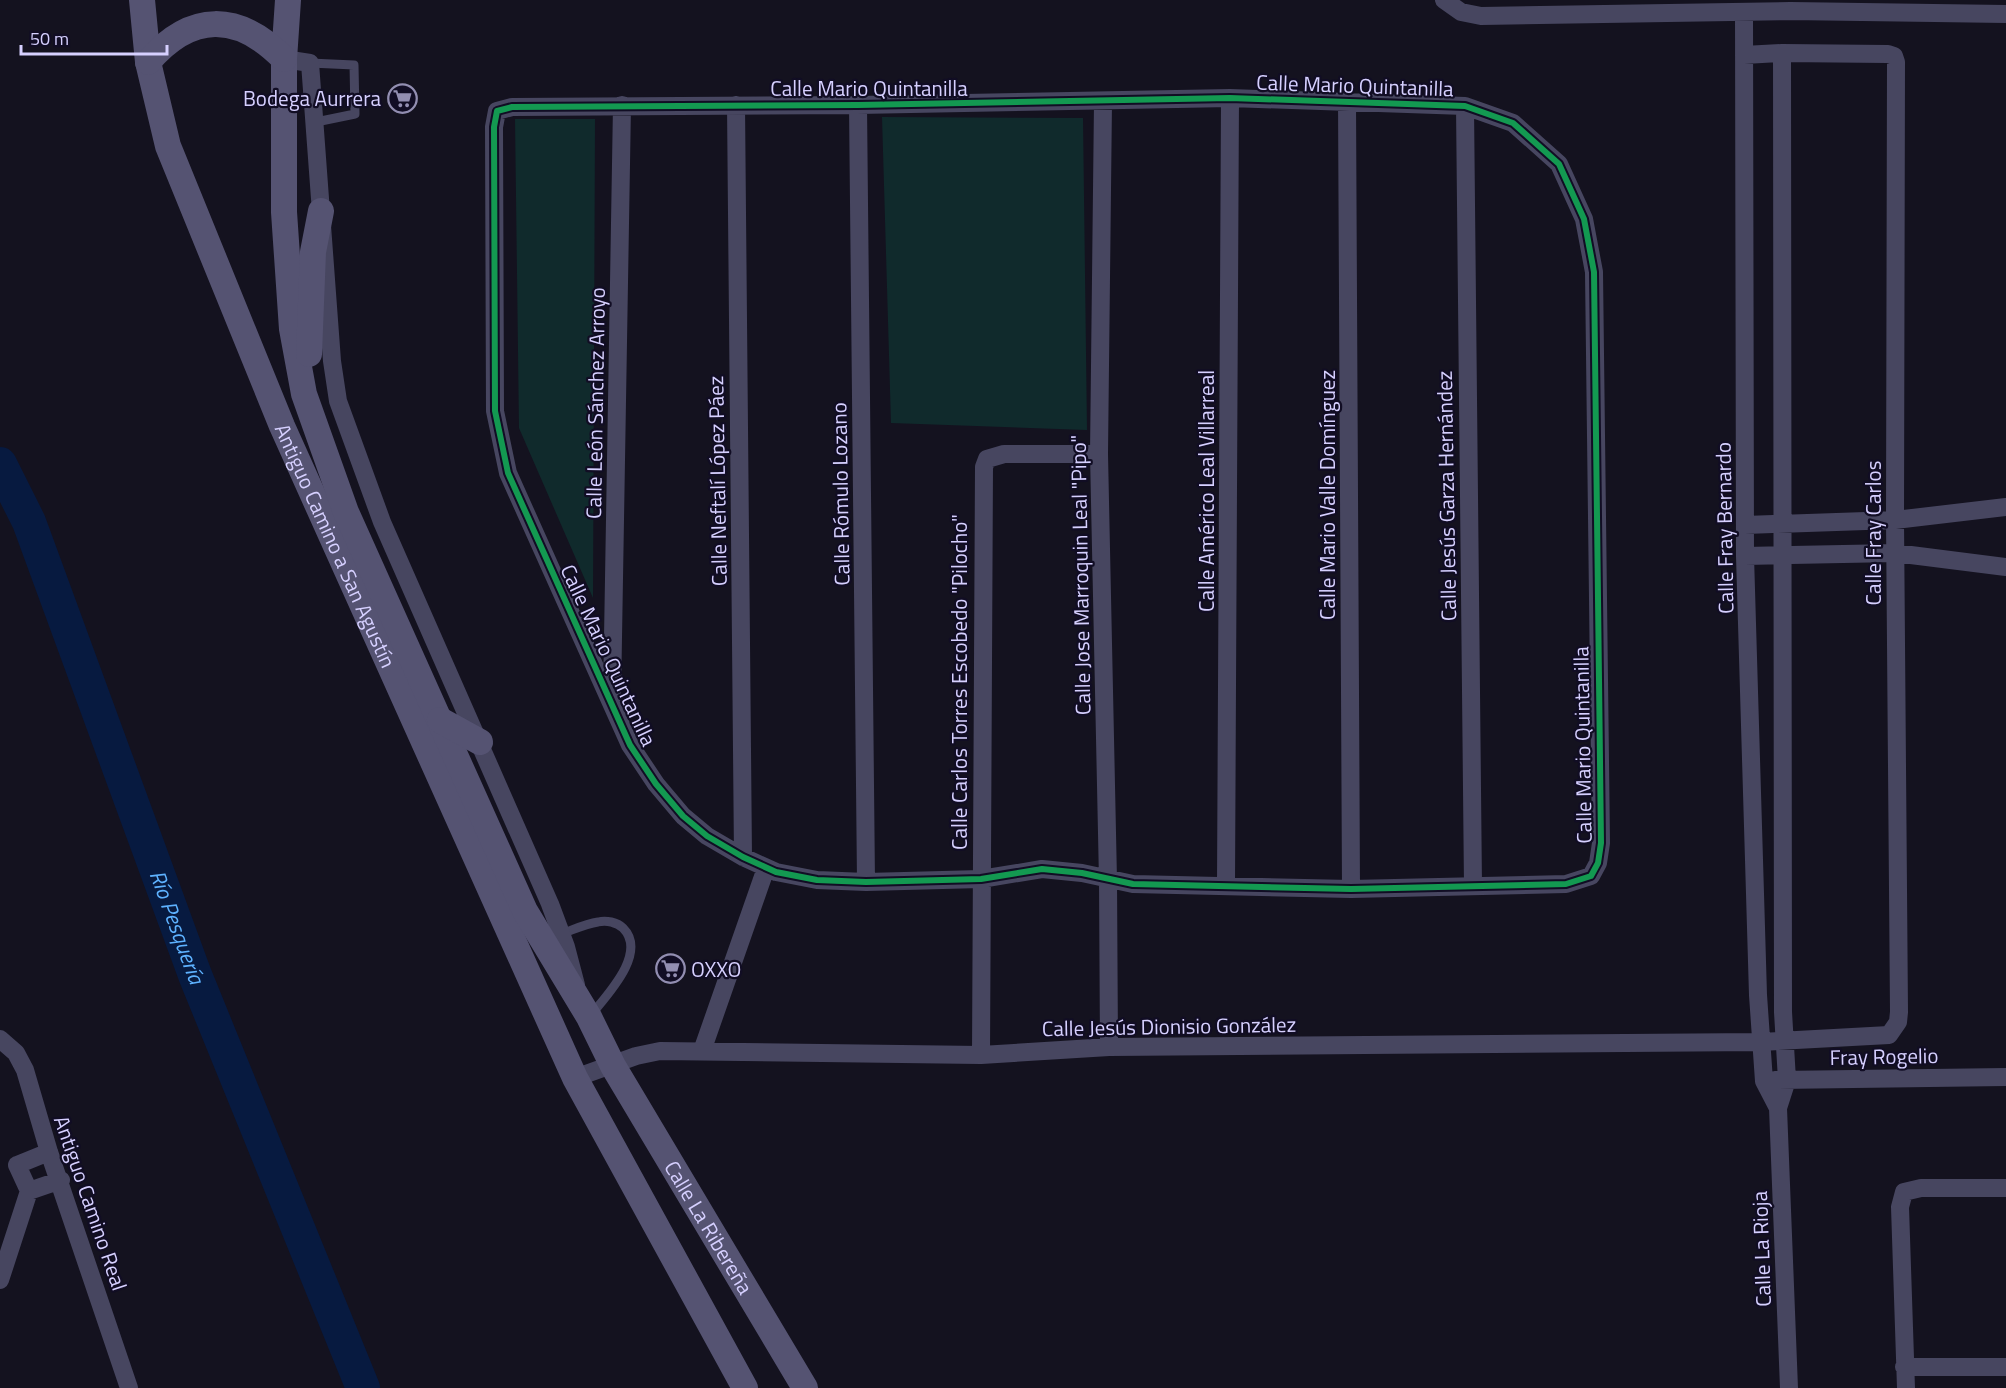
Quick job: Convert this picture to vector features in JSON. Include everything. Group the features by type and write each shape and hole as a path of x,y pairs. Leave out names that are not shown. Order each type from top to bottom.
{"street":[{"name":"Antiguo Camino a San Agustín","path":"142,0 148,62 168,146 282,426 575,1077"},
{"name":"Antiguo Camino a San Agustín","path":"288,0 284,59 284,212 292,329 304,394 346,512 525,911 551,937 575,993 613,1066"},
{"path":"1444,0 1461,12 1481,16 1744,14 1790,6 2006,14"},
{"name":"Calle Fray Bernardo","path":"1744,14 1745,556 1770,1041"},
{"path":"148,62 178,33 195,27 217,24 237,27 257,36 284,59 310,63 332,361 338,401 382,522 480,741 551,937"},
{"path":"1770,1041 1780,555 1782,52"},
{"name":"Calle Fray Carlos","path":"1744,55 1782,52 1888,54 1895,58 1895,553 1899,1022 1889,1035 1882,1037 1770,1041"},
{"name":"Calle Mario Quintanilla","path":"1230,98 1347,100 1465,106 1513,123 1559,164 1584,219 1594,272 1601,843 1598,863 1592,876 1566,884 1351,889 1226,884 1133,885 1082,873 1042,869 981,879 866,882 817,880 766,868 707,836 683,816 656,784 630,745 508,473 495,411 494,127 497,111 505,108 622,105 858,105 1230,98"},
{"name":"Calle Américo Leal Villarreal","path":"1226,884 1230,98"},
{"name":"Calle Mario Valle Domínguez","path":"1347,100 1351,889"},
{"name":"Calle Jose Marroquin Leal \"Pipo\"","path":"1103,102 1099,454 1108,880 1109,1047"},
{"name":"Calle León Sánchez Arroyo","path":"612,702 622,105"},
{"name":"Calle Neftalí López Páez","path":"736,105 743,857"},
{"name":"Calle Rómulo Lozano","path":"858,105 866,882"},
{"name":"Calle Jesús Garza Hernández","path":"1465,106 1473,886"},
{"path":"315,426 309,342 309,298 313,252 321,211"},
{"name":"Calle Carlos Torres Escobedo \"Pilocho\"","path":"981,1055 984,467 987,459 1004,454 1099,454"},
{"path":"1745,525 1895,520 2006,507"},
{"path":"1745,556 1895,553 2006,567"},
{"path":"440,720 480,741"},
{"path":"702,1051 766,868"},
{"name":"Antiguo Camino Real","path":"0,1039 16,1053 24,1070 49,1152 61,1180 129,1388"},
{"name":"Calle Jesús Dionisio González","path":"575,1077 613,1066 636,1056 660,1051 981,1055 1109,1047 1770,1041"},
{"name":"Calle La Rioja","path":"1770,1041 1787,1080 1778,1108 1789,1388"},
{"name":"Calle La Rioja","path":"1770,1041 1764,1081 1778,1108"},
{"name":"Calle La Ribereña","path":"613,1066 804,1388"},
{"name":"Calle La Ribereña","path":"575,1077 744,1388"},
{"name":"Fray Rogelio","path":"1764,1081 2006,1077"},
{"path":"29,1191 8,1163 49,1152"},
{"path":"29,1191 61,1180"},
{"path":"1906,1388 1900,1207 1904,1192 1921,1188 2006,1188"},
{"path":"0,1280 29,1191"},
{"path":"1904,1367 2006,1367"}],"lane":[{"path":"310,63 354,65 355,114 316,123"},
{"path":"551,937 599,921 619,923 630,934 632,952 616,984 589,1017"}],"green space":[{"path":"882,117 1083,118 1087,430 891,423"},
{"path":"515,119 595,119 593,598 519,428"}],"waterway":[{"name":"Río Pesquería","path":"0,464 29,522 195,975 363,1388"}],"cycle path":[{"path":"1230,98 1465,106 1513,123 1559,164 1584,219 1594,272 1601,843 1598,863 1591,876 1566,884 1351,889 1133,884 1082,873 1042,869 981,879 866,882 817,880 776,872 743,857 707,836 683,816 656,784 630,745 508,473 495,411 494,127 497,111 512,107 858,105 1230,98"}],"place":[{"name":"Bodega Aurrera","path":"402,98"},
{"name":"OXXO","path":"670,969"}]}
